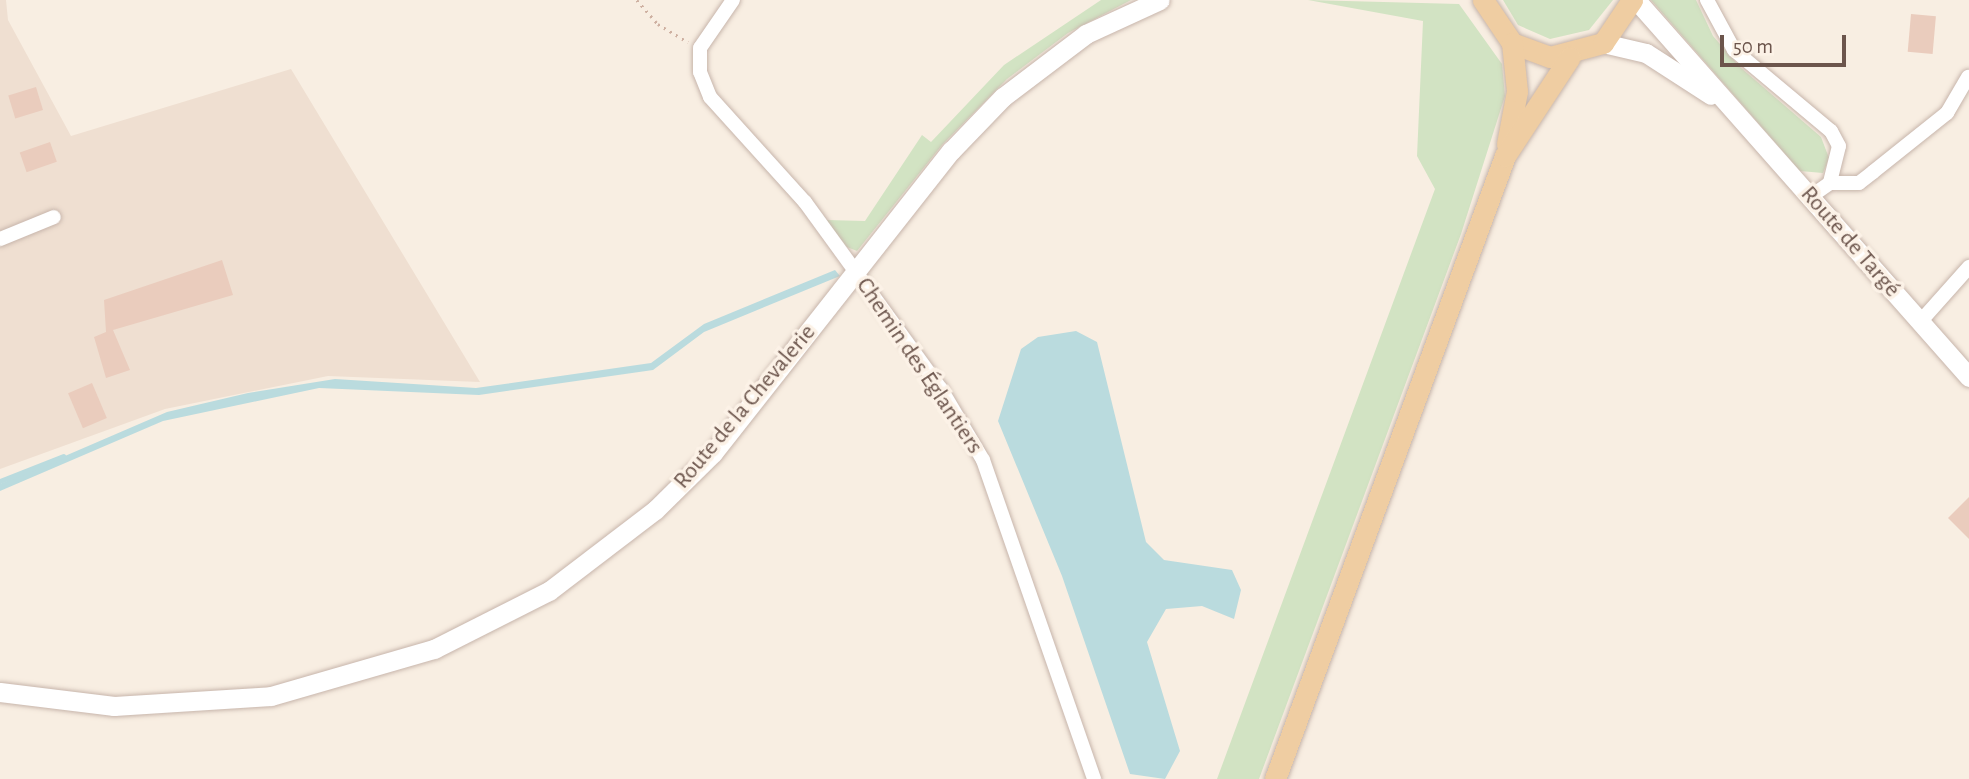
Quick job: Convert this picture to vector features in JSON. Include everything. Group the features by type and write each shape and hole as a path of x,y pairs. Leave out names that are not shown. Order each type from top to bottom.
{"main road":[{"path":"1512,43 1550,57 1570,57 1603,43 1634,0"},
{"path":"1275,779 1505,156 1517,91 1512,43 1480,1"},
{"path":"1505,156 1570,57"}],"street":[{"path":"701,48 733,0"},
{"name":"Route de la Chevalerie","path":"0,692 114,706 233,701 348,678 470,634 584,568 655,510 712,453 855,272 1003,97 1086,34 1160,0"},
{"name":"Route de Targé","path":"1634,0 1969,377"},
{"path":"1707,0 1734,50 1831,131 1839,146 1830,183"},
{"name":"Route de Targé","path":"1603,43 1646,53 1730,107"},
{"name":"Chemin des Églantiers","path":"701,48 700,72 710,97 796,192 855,272 983,460 1094,779"},
{"path":"1810,197 1830,183 1859,183 1947,113 1968,77"},
{"path":"0,239 54,217"},
{"path":"1920,322 1969,267"}],"path":[{"path":"637,0 658,24 701,48"}],"shaded area":[{"path":"0,0 6,0 8,20 71,136 291,69 480,382 328,376 165,409 0,469"}],"green space":[{"path":"1101,0 1131,0 1068,33 1007,79 942,145 857,251 847,247 826,220 865,221 922,135 931,142 1004,65"},
{"path":"1308,0 1459,4 1502,64 1505,96 1461,234 1259,779 1217,779 1435,189 1417,156 1423,21"},
{"path":"1503,0 1613,0 1589,30 1550,39 1518,25"},
{"path":"1651,0 1696,0 1713,36 1740,67 1821,137 1829,158 1823,173 1800,171"}],"water":[{"path":"835,270 840,276 704,332 653,370 479,395 319,388 163,421 0,491 0,484 167,412 248,393 335,379 476,388 651,363 704,324"},
{"path":"1076,331 1097,342 1146,542 1164,560 1232,570 1241,590 1234,619 1202,606 1166,609 1147,642 1180,751 1165,779 1130,774 1062,576 998,421 1021,349 1038,337"}],"building":[{"path":"1911,14 1936,16 1933,54 1908,52"},
{"path":"36,87 43,110 15,118 8,95"},
{"path":"50,142 57,162 27,172 20,152"},
{"path":"222,260 233,295 113,330 130,370 106,378 94,337 106,332 104,300"},
{"path":"92,383 107,418 83,428 68,393"},
{"path":"1969,497 1969,539 1948,518"}],"waterway":[{"path":"0,481 63,456"}]}
